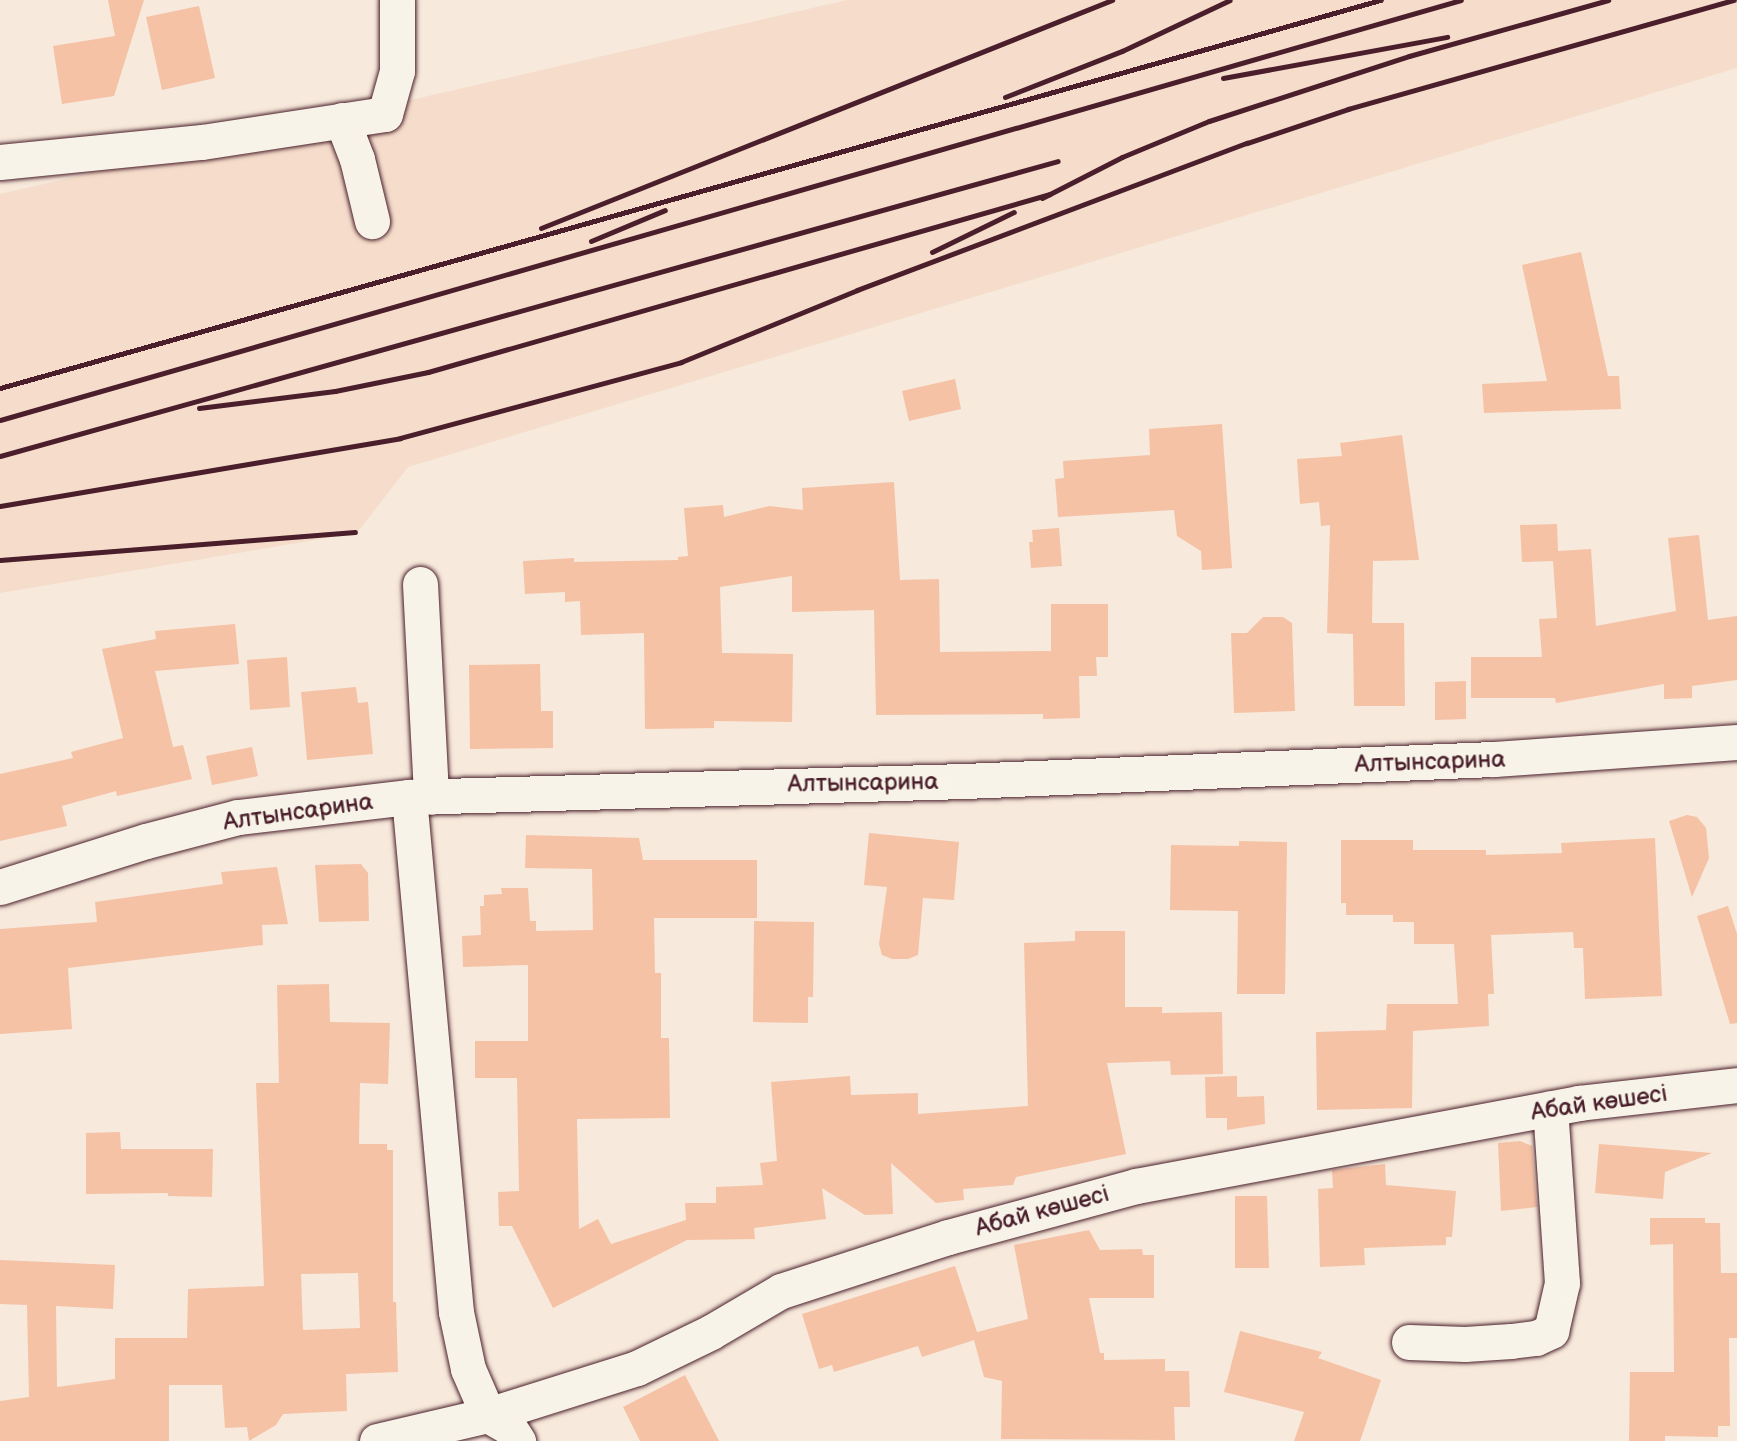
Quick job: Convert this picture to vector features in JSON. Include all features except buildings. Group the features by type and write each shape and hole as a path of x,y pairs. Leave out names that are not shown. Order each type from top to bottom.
{"street":[{"path":"0,162 202,142 385,114 397,71 397,0"},
{"path":"342,120 357,159 372,221"},
{"path":"420,584 420,797 456,1312 468,1369 488,1415 509,1427 518,1441"},
{"name":"Алтынсарина","path":"0,887 146,841 238,817 420,797 472,793 964,780 1494,759 1737,742"},
{"name":"Абай көшесі","path":"377,1441 488,1415 637,1367 711,1332 782,1291 948,1237 1136,1186 1550,1108 1737,1085"},
{"path":"1409,1342 1465,1345 1536,1338 1551,1331 1562,1283 1550,1108"}],"shaded area":[{"path":"847,0 1737,0 1737,68 408,467 357,533 0,593 0,194"}],"railway":[{"path":"541,228 1112,0"},
{"path":"1005,97 1122,51 1230,0"},
{"path":"0,388 1380,0"},
{"path":"0,420 1461,0"},
{"path":"1042,198 1122,157 1209,121 1409,56 1608,0"},
{"path":"0,506 400,438 681,362 857,290 1247,143 1348,109 1734,0"},
{"path":"1223,78 1447,37"},
{"path":"0,456 1058,161"},
{"path":"199,408 335,391 428,372 1050,194"},
{"path":"591,241 665,210"},
{"path":"932,252 1014,212"},
{"path":"0,560 355,532"}]}
